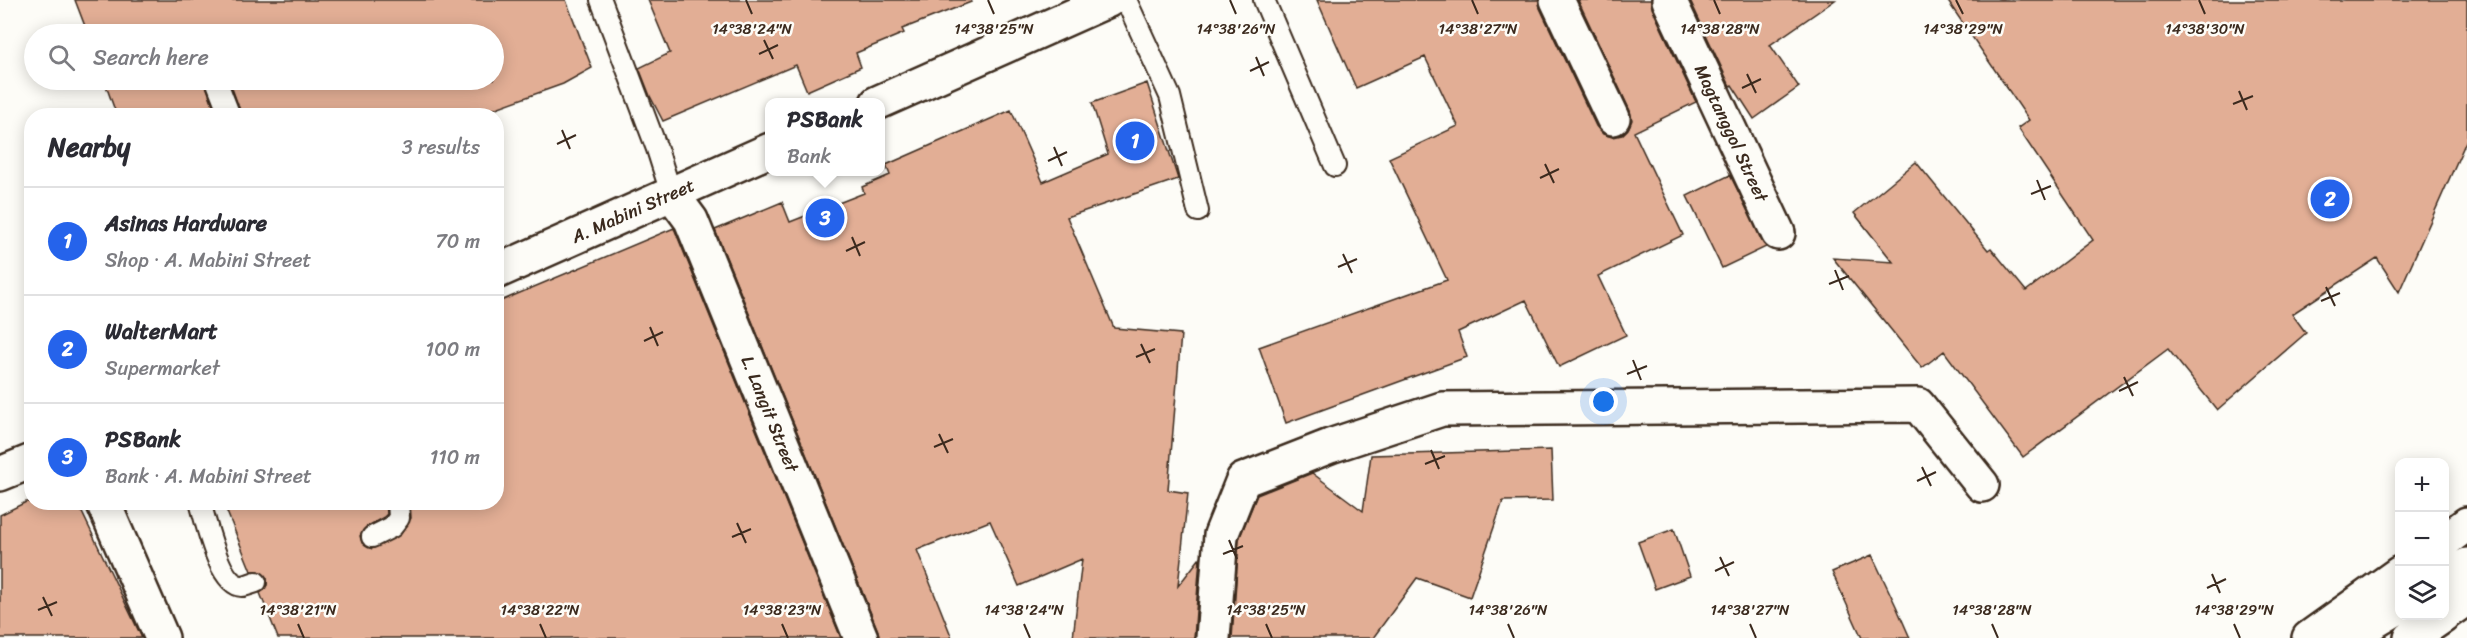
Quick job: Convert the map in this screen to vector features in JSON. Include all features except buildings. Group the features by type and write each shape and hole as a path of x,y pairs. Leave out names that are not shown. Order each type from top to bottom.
{"main road":[{"path":"1557,0 1612,118"},
{"name":"Magtanggol Street","path":"1669,0 1778,233"},
{"path":"885,98 1096,3"},
{"name":"A. Mabini Street","path":"504,268 765,152"},
{"name":"L. Langit Street","path":"671,194 690,220 861,638"},
{"path":"1213,638 1221,535 1243,480 1330,446 1442,409 1918,405 1982,486"},
{"path":"0,474 24,464"},
{"path":"106,510 162,638"},
{"path":"2449,537 2467,524"},
{"path":"2449,576 2467,565"},
{"path":"2309,638 2395,577"},
{"path":"2449,611 2467,598"},
{"path":"2347,638 2395,609"},
{"path":"2411,638 2437,620"}],"lane":[{"path":"601,0 657,149 671,194"},
{"path":"1126,0 1170,96 1198,211"},
{"path":"1264,0 1335,166"},
{"path":"220,90 227,108"},
{"path":"203,510 223,571 232,582 242,586 256,582"},
{"path":"372,537 392,527 399,518 398,510"}],"place":[{"name":"Asinas Hardware","path":"1135,141"},
{"name":"WalterMart","path":"2330,199"},
{"name":"PSBank","path":"825,218"}]}
